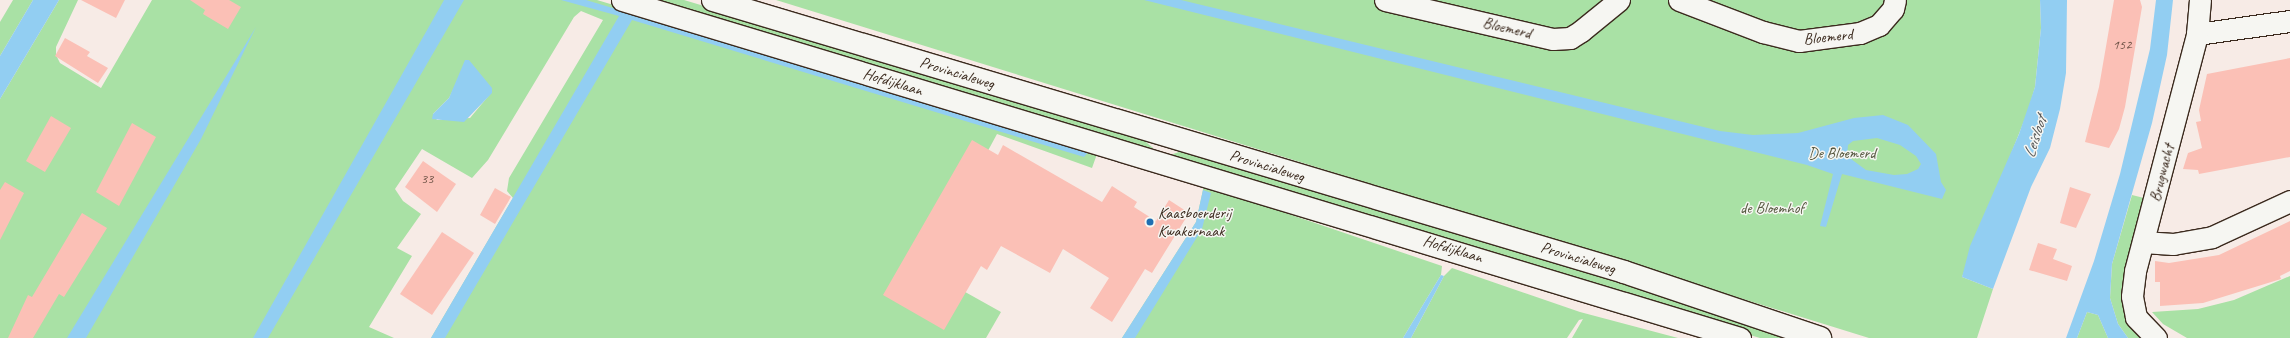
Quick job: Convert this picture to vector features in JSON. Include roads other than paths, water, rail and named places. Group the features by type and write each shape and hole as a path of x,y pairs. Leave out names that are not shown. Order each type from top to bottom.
{"main road":[{"name":"Provincialeweg","path":"713,0 1624,272 1820,338"}],"street":[{"name":"Hofdijklaan","path":"622,0 1740,338"},
{"name":"Bloemerd","path":"1385,0 1553,39 1570,38 1581,31 1619,0"},
{"name":"Bloemerd","path":"1679,0 1763,32 1799,41 1860,33 1880,25 1893,9 1895,0"},
{"name":"Brugwacht","path":"2156,338 2136,317 2132,296 2143,242 2197,34 2200,0"},
{"path":"2197,34 2290,21"},
{"path":"1164,163 1173,138"},
{"path":"2143,242 2173,244 2212,237 2290,202"}],"water":[{"path":"33,0 59,0 0,99 0,56"},
{"path":"444,0 464,0 268,338 253,338"},
{"path":"561,0 586,0 1089,151 1084,157 632,20 445,338 431,338 619,16"},
{"path":"1144,0 1181,0 1720,131 1753,135 1798,133 1854,118 1883,115 1908,125 1936,154 1941,182 1946,190 1942,199 1842,174 1826,227 1820,226 1833,174 1807,165","holes":["1877,138 1900,145 1916,156 1921,164 1918,169 1907,174 1894,175 1866,170 1847,156 1848,145 1853,141"]},
{"name":"Leisloot","path":"2040,0 2067,0 2066,73 2060,109 2050,148 2031,187 1993,289 1962,277 1970,246 2019,134 2035,87 2041,28"},
{"path":"2156,0 2173,0 2167,55 2152,123 2112,264 2110,298 2118,324 2128,338 2108,338 2098,315 2087,312 2077,338 2066,338 2094,261 2120,174 2150,49"},
{"path":"256,27 201,139 86,338 67,338"},
{"path":"465,60 469,60 492,88 492,93 464,122 432,119 433,114 449,98"},
{"path":"1203,190 1211,193 1202,229 1135,338 1122,338 1196,222"},
{"path":"1441,275 1444,276 1411,338 1403,338"}],"place":[{"name":"Kaasboerderij Kwakernaak","path":"1150,222"}],"park label":[{"name":"De Bloemerd","path":"1842,153"},
{"name":"de Bloemhof","path":"1772,208"}]}
